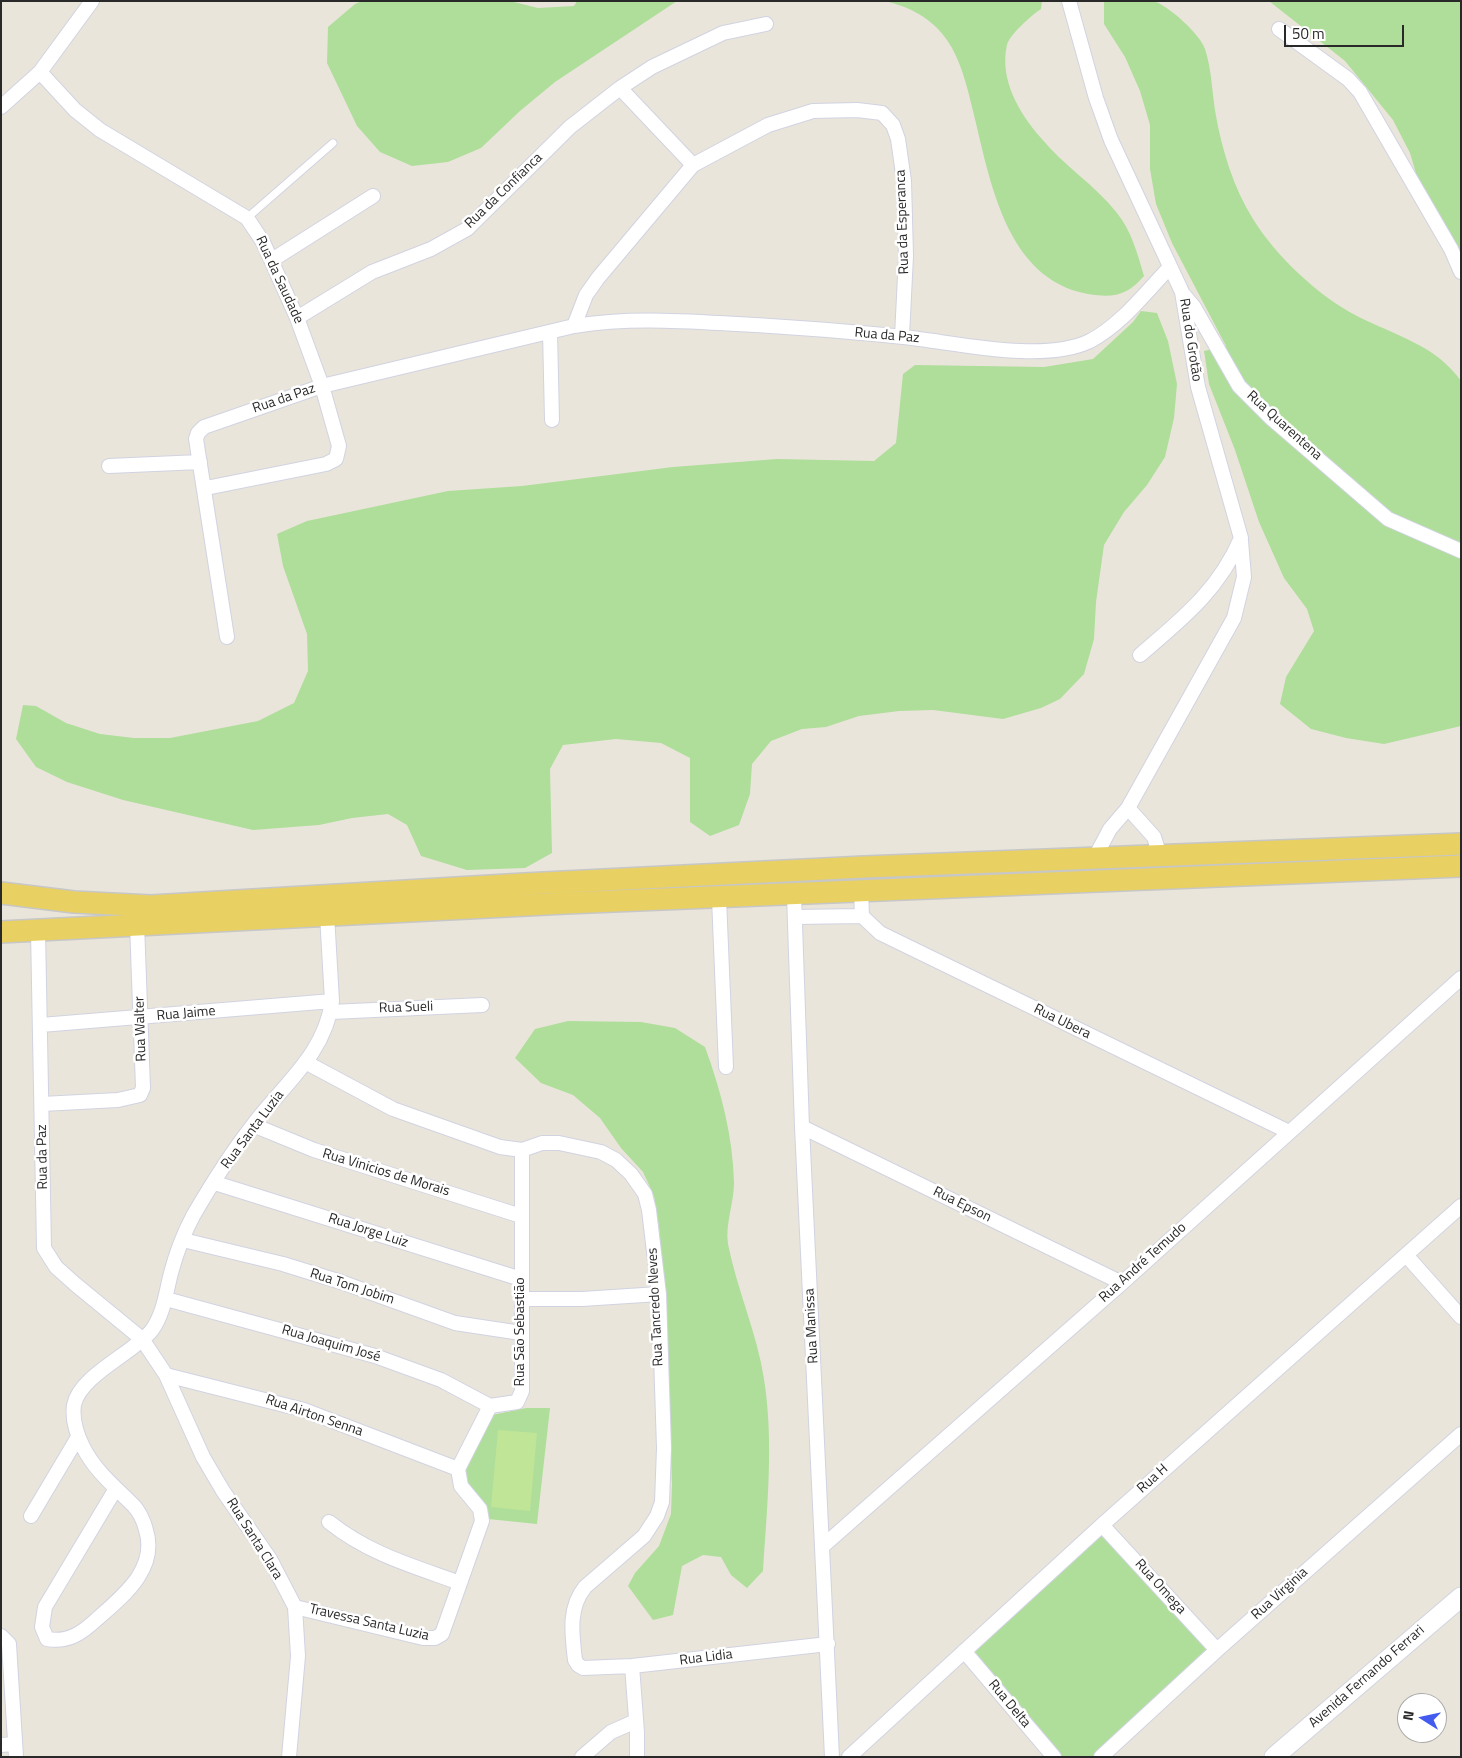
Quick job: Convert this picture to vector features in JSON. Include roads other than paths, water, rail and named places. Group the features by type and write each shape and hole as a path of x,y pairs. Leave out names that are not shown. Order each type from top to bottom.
{"main road":[{"path":"1,893 74,902 151,906 524,884 1461,844"},
{"path":"1,932 327,915 794,895 861,890 1461,866"},
{"name":"Avenida Fernando Ferrari","path":"1274,1757 1461,1597"}],"street":[{"path":"1,107 40,72 92,1"},
{"name":"Rua do Grotão","path":"1069,1 1096,98 1111,140 1182,292 1198,387 1241,538 1244,577 1234,618 1128,808 1110,829 1094,859"},
{"name":"Rua da Confianca","path":"297,318 372,272 431,249 466,229 570,127 620,88 679,52 723,33 766,24"},
{"path":"1279,29 1348,79 1360,92 1451,249 1461,272"},
{"name":"Rua da Saudade","path":"40,72 74,110 100,130 247,218 272,260 297,318 322,386 339,446 336,459 326,464 206,488"},
{"path":"574,326 586,295 598,278 694,164 620,88"},
{"name":"Rua da Esperanca","path":"694,164 768,125 812,111 858,110 882,113 893,125 898,139 904,181 906,256 902,336"},
{"path":"272,260 372,196"},
{"name":"Rua da Paz","path":"227,636 206,488 196,439 198,433 204,427 322,386 574,326 611,320 670,320 902,336 1020,351 1069,348 1089,341 1109,328 1170,267"},
{"name":"Rua Quarentena","path":"1182,292 1194,308 1240,386 1272,419 1388,519 1461,551"},
{"path":"550,332 552,420"},
{"path":"109,466 200,462"},
{"path":"1140,655 1179,622 1209,592 1223,573 1241,538"},
{"path":"1128,808 1154,838 1160,856"},
{"path":"795,917 862,916 861,890"},
{"name":"Rua Manissa","path":"794,895 802,1127 832,1757"},
{"path":"719,898 726,1066"},
{"name":"Rua Santa Luzia","path":"78,1437 74,1416 77,1396 87,1383 142,1339 156,1323 166,1299 171,1273 193,1218 253,1125 307,1063 316,1049 331,1006 327,915"},
{"name":"Rua Ubera","path":"862,916 880,933 1289,1132"},
{"name":"Rua Walter","path":"42,1104 118,1100 140,1095 143,1088 137,924"},
{"name":"Rua da Paz","path":"38,930 44,1248 56,1267 142,1339"},
{"name":"Rua André Temudo","path":"823,1546 1122,1283 1461,978"},
{"name":"Rua Sueli","path":"331,1006 482,1005"},
{"name":"Rua Jaime","path":"41,1025 331,1006"},
{"name":"Rua Tancredo Neves","path":"307,1063 393,1109 500,1147 522,1150 542,1143 574,1144 616,1160 631,1174 645,1194 649,1210 659,1294 664,1487 657,1516 644,1536 584,1587 575,1603 572,1615 575,1660 578,1665 584,1668"},
{"name":"Rua Vinicios de Morais","path":"253,1125 274,1136 314,1150 521,1216"},
{"name":"Rua Epson","path":"802,1127 1122,1283"},
{"name":"Rua Sāo Sebastiāo","path":"490,1406 511,1404 521,1398 522,1150"},
{"name":"Rua Jorge Luiz","path":"215,1182 521,1278"},
{"name":"Rua H","path":"849,1757 1102,1525 1461,1206"},
{"name":"Rua Tom Jobim","path":"183,1240 318,1275 455,1323 521,1333"},
{"path":"1406,1255 1461,1316"},
{"path":"522,1299 582,1299 659,1294"},
{"name":"Rua Joaquim José","path":"166,1299 375,1356 441,1380 490,1406"},
{"name":"Rua Santa Clara","path":"142,1339 166,1375 203,1457 223,1491 270,1559 296,1606 298,1656 289,1757"},
{"name":"Rua Airton Senna","path":"166,1375 304,1410 458,1469"},
{"path":"329,1522 354,1541 374,1551 460,1583 482,1521 482,1514 461,1486 458,1469 490,1406"},
{"name":"Rua Virginia","path":"1101,1757 1217,1650 1461,1434"},
{"path":"78,1437 87,1455 115,1490 135,1507 149,1538 149,1551 145,1567 128,1592 90,1625 68,1639 59,1641 47,1639 44,1635 42,1619 45,1607 115,1490"},
{"path":"31,1516 78,1437"},
{"name":"Rua Omega","path":"1102,1525 1217,1650"},
{"name":"Travessa Santa Luzia","path":"296,1606 423,1638 435,1638 442,1634 460,1583"},
{"path":"1,1636 9,1644 16,1751 1,1745"},
{"name":"Rua Lidia","path":"584,1668 632,1666 828,1644"},
{"name":"Rua Delta","path":"964,1651 1054,1757"},
{"path":"632,1666 637,1757"},
{"path":"582,1757 611,1732 636,1721"}],"lane":[{"path":"247,218 333,143"}]}
